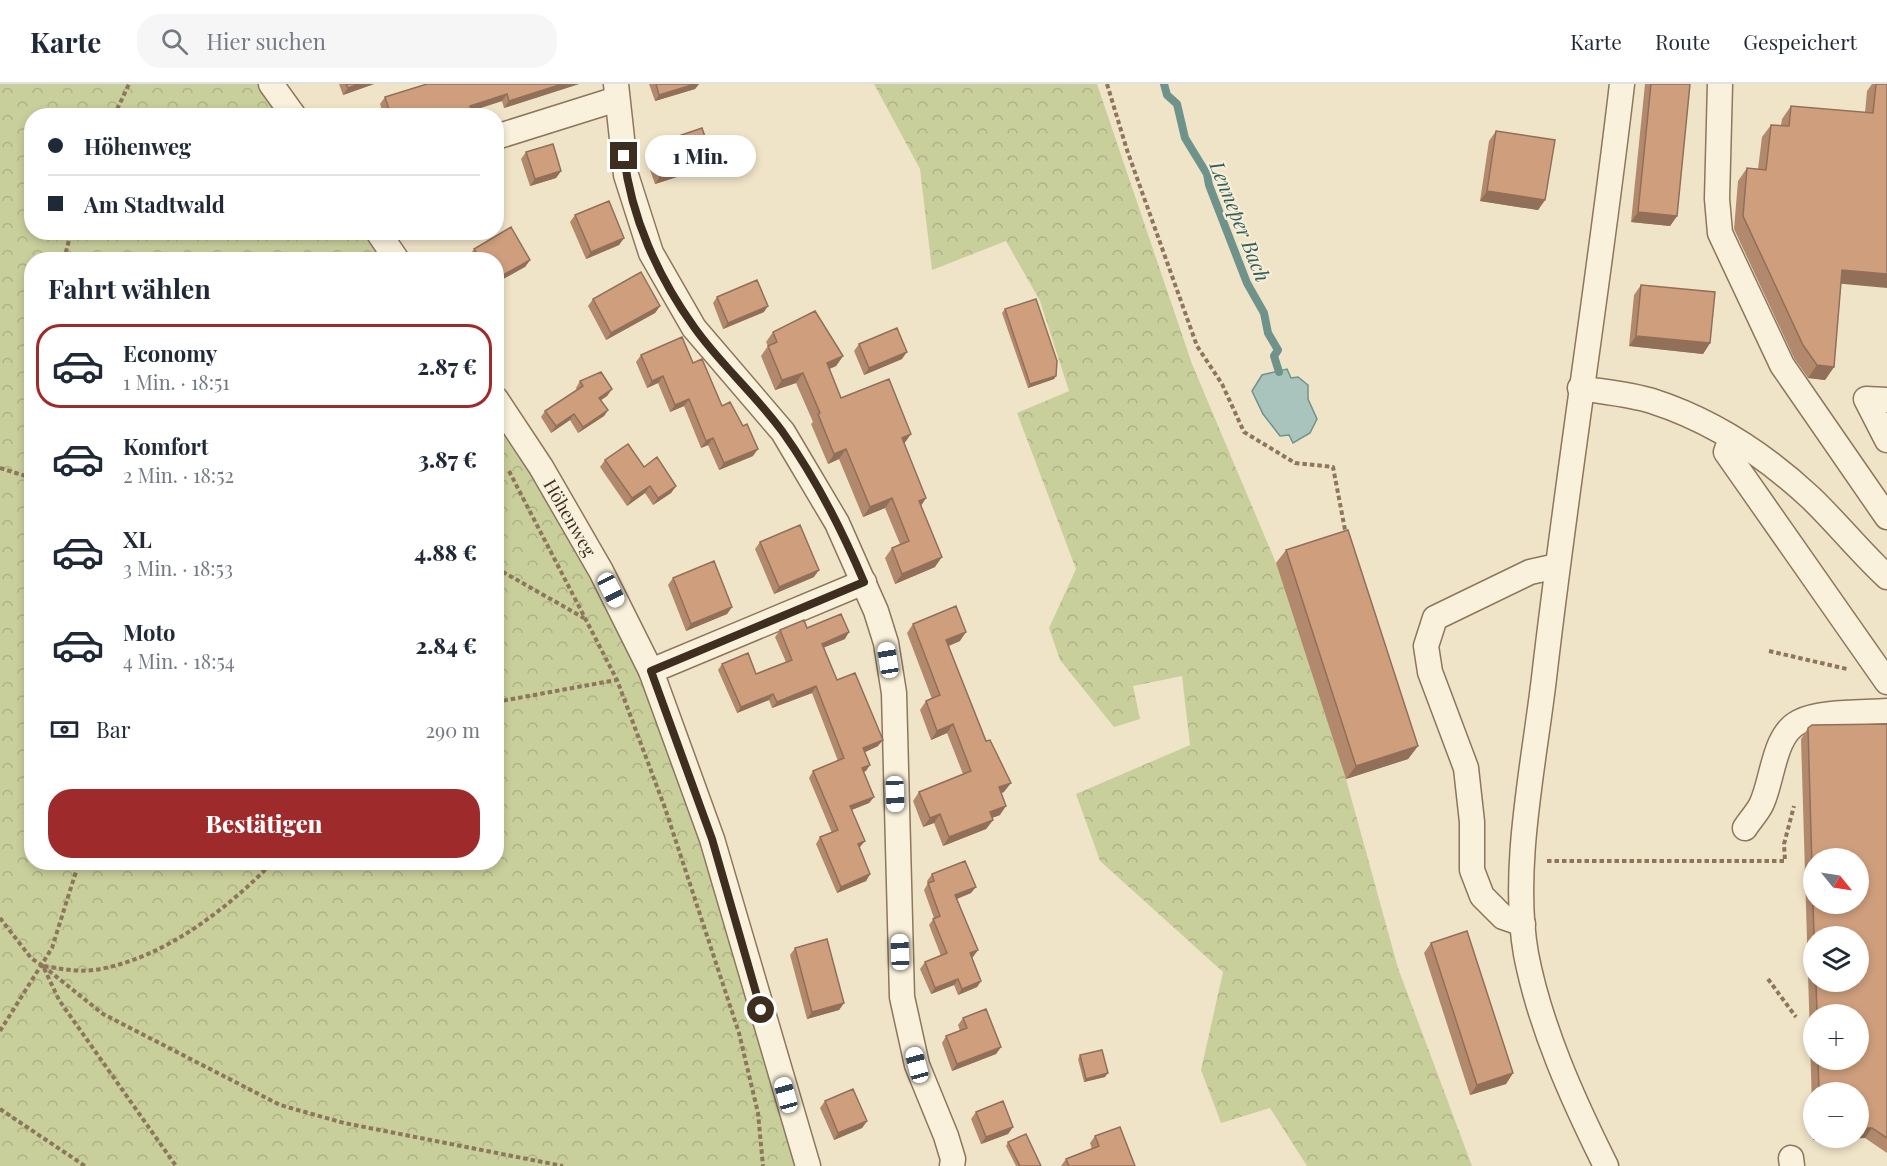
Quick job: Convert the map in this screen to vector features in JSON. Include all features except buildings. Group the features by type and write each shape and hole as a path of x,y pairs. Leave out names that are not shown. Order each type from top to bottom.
{"street":[{"path":"271,84 288,108"},
{"path":"1606,1166 1584,1122 1544,1018 1527,954 1523,924 1522,860 1580,388 1607,210 1623,84"},
{"path":"1720,84 1717,199 1720,233 1782,365 1887,517"},
{"path":"504,134 616,92 626,175 651,253 694,328 783,432 837,523 864,582 886,643 894,693 902,997 917,1065 946,1136 953,1159 952,1166"},
{"path":"1580,388 1650,401 1692,417 1731,438 1774,466 1809,497 1887,577"},
{"path":"1887,400 1866,399 1887,440"},
{"name":"Höhenweg","path":"504,411 541,466 601,571 651,671 712,839 808,1166"},
{"path":"1731,438 1726,452 1887,682"},
{"path":"1523,924 1503,917 1482,896 1472,870 1472,822 1466,768 1430,672 1426,646 1435,618 1530,572 1557,566"},
{"path":"651,671 864,582"},
{"path":"1744,828 1761,805 1781,743 1791,728 1800,722 1816,717 1887,711"}],"path":[{"path":"118,108 129,84"},
{"path":"1107,84 1127,150 1197,346 1222,384 1244,432 1295,463 1333,467 1346,536"},
{"path":"0,468 24,476"},
{"path":"509,471 617,680 665,808 720,971 758,1113 763,1166"},
{"path":"504,573 585,619"},
{"path":"1769,651 1853,670"},
{"path":"504,701 617,680"},
{"path":"1522,860 1785,861 1784,844 1794,806"},
{"path":"0,1030 43,966 60,926 77,870"},
{"path":"43,966 72,971 92,970 120,965 149,953 178,938 207,918 264,870"},
{"path":"0,918 31,958 103,1014 280,1105 344,1123 563,1166"},
{"path":"43,966 59,1000 176,1166"},
{"path":"1768,979 1796,1017"},
{"path":"0,1109 85,1166"}],"green space":[{"path":"0,84 271,84 289,108 24,108 24,240 383,240 392,252 24,252 24,870 504,870 504,411 651,671 808,1166 0,1166"},
{"path":"874,84 1097,84 1192,364 1276,563 1346,779 1398,968 1472,1166 1307,1166 1270,1108 1221,1123 1201,1070 1223,972 1100,861 1076,794 1190,745 1182,676 1133,686 1140,719 1114,727 1060,660 1049,628 1076,569 1017,413 1069,391 1040,301 1006,241 932,270 920,169"}],"water":[{"path":"1287,369 1291,378 1298,377 1308,385 1308,399 1317,419 1310,433 1293,443 1289,435 1280,436 1263,414 1252,391 1262,375"}],"waterway":[{"name":"Lenneper Bach","path":"1164,84 1167,95 1177,104 1185,138 1207,174 1209,185 1247,283 1264,313 1268,333 1278,350 1274,356 1279,372"}],"route":[{"path":"624,156 626,175 642,229 664,278 694,328 783,432 819,489 864,582 651,671 712,839 761,1010"}]}
